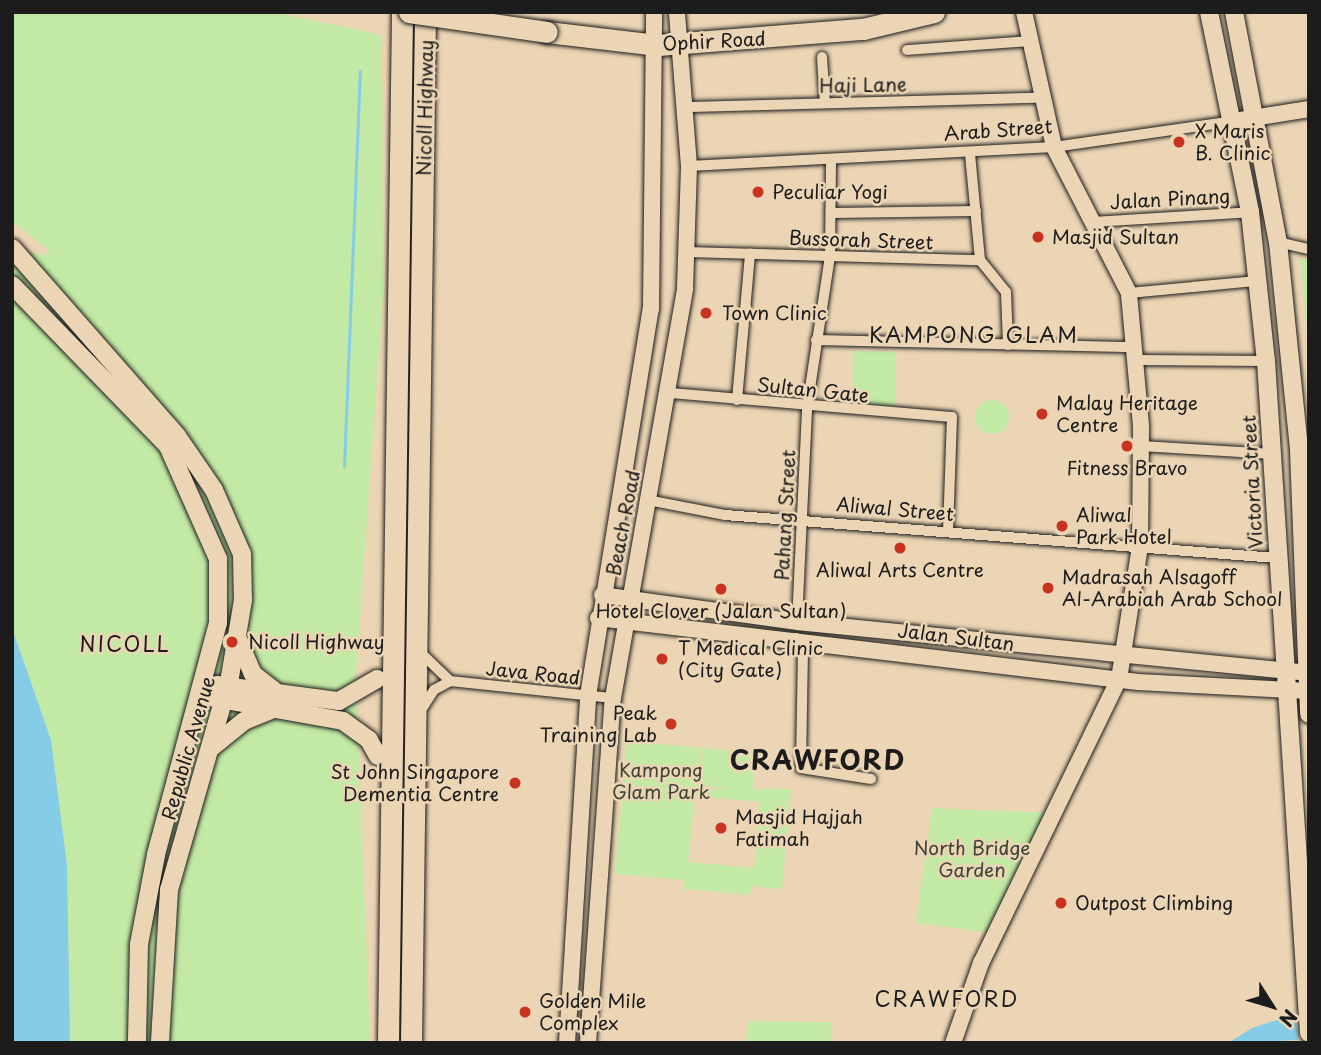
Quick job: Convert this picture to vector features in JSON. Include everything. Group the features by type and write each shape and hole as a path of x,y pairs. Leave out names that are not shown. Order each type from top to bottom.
{"highway":[{"name":"Nicoll Highway","path":"388,1043 394,410 402,12"},
{"name":"Ophir Road","path":"409,12 658,45 863,29 934,12"},
{"name":"Nicoll Highway","path":"411,1043 420,652 425,12"},
{"path":"390,894 378,756 377,547 394,410"}],"main road":[{"name":"Beach Road","path":"567,1043 588,696 602,595 635,428 656,249 658,45 654,12"},
{"name":"Beach Road","path":"588,1043 612,698 670,393 687,252 689,166 677,12"},
{"path":"953,1043 981,963 1119,680 1125,656 1140,547 1142,446 1137,354 1129,293 1054,148 1040,98 1024,12"},
{"name":"Victoria Street","path":"1209,12 1234,121 1250,212 1266,360 1273,454 1276,558 1309,1033"},
{"path":"1234,12 1278,242 1304,452 1309,714"},
{"name":"Arab Street","path":"1234,121 1309,109"},
{"name":"Republic Avenue","path":"12,248 177,436 215,491 242,554 238,639 226,693 169,890 160,1043"},
{"name":"Republic Avenue","path":"12,285 126,398 185,477 218,559 218,623 153,868 139,944 137,1043"},
{"path":"635,428 648,437 663,433"},
{"name":"Jalan Sultan","path":"602,595 803,631 1119,680 1284,680 1307,673"},
{"name":"Jalan Sultan","path":"598,618 1125,656 1284,680 1308,691"},
{"path":"238,639 253,674 279,702"},
{"path":"210,749 244,721 279,702 339,701 377,679"},
{"path":"202,689 279,702 343,721 369,740 378,756"},
{"path":"585,733 596,728 609,736"}],"street":[{"path":"907,50 1029,41"},
{"path":"822,57 825,103"},
{"name":"Haji Lane","path":"686,107 1040,98"},
{"name":"Arab Street","path":"689,166 831,162 1054,148 1234,121"},
{"path":"970,154 981,260 1000,277 1009,302 1009,345"},
{"name":"Pahang Street","path":"831,162 833,213 830,256 807,408 802,768 871,779"},
{"path":"833,213 976,211"},
{"name":"Jalan Pinang","path":"1093,222 1250,212"},
{"path":"1278,242 1309,249"},
{"name":"Bussorah Street","path":"687,252 981,260"},
{"path":"737,400 750,254"},
{"path":"1129,293 1257,281"},
{"path":"816,340 1009,345 1266,360"},
{"name":"Sultan Gate","path":"670,393 807,408 952,417 948,531"},
{"path":"1142,446 1273,454"},
{"name":"Aliwal Street","path":"648,500 804,519 1276,558"},
{"path":"419,719 434,690 450,681 420,652"},
{"name":"Java Road","path":"450,681 612,698"}],"green space":[{"path":"12,12 273,12 382,35 383,295 356,675 370,1043 70,1043 67,865 51,740 12,628 12,249 45,255 49,250 12,222"},
{"path":"1300,258 1309,260 1309,347"},
{"path":"853,351 896,352 895,407 852,406"},
{"path":"992,400 1004,405 1009,417 1004,429 992,434 980,429 975,417 980,405"},
{"name":"Kampong Glam Park","path":"627,741 700,748 697,789 791,789 782,889 751,886 750,895 684,889 684,880 615,874","holes":["695,796 760,802 754,868 688,862"]},
{"path":"702,748 756,753 752,791 699,786"},
{"name":"North Bridge Garden","path":"932,808 1048,813 987,932 916,923"},
{"path":"747,1021 831,1022 831,1043 747,1043"}],"water":[{"path":"12,628 51,740 67,865 70,1043 12,1043"},
{"path":"1295,1014 1298,1040 1228,1043 1252,1028"}],"waterway":[{"path":"344,467 360,71"}],"place":[{"name":"X Maris B. Clinic","path":"1179,142"},
{"name":"Peculiar Yogi","path":"758,192"},
{"name":"Masjid Sultan","path":"1038,237"},
{"name":"Town Clinic","path":"706,313"},
{"name":"Malay Heritage Centre","path":"1042,414"},
{"name":"Fitness Bravo","path":"1127,446"},
{"name":"Aliwal Park Hotel","path":"1062,526"},
{"name":"Aliwal Arts Centre","path":"900,548"},
{"name":"Madrasah Alsagoff Al-Arabiah Arab School","path":"1048,588"},
{"name":"Hotel Clover (Jalan Sultan)","path":"721,589"},
{"name":"Nicoll Highway","path":"232,642"},
{"name":"T Medical Clinic (City Gate)","path":"662,659"},
{"name":"Peak Training Lab","path":"671,724"},
{"name":"St John Singapore Dementia Centre","path":"515,783"},
{"name":"Masjid Hajjah Fatimah","path":"721,828"},
{"name":"Outpost Climbing","path":"1061,903"},
{"name":"Golden Mile Complex","path":"525,1012"}],"district":[{"name":"KAMPONG GLAM","path":"974,334"},
{"name":"NICOLL","path":"125,643"},
{"name":"CRAWFORD","path":"818,760"},
{"name":"CRAWFORD","path":"947,998"}]}
